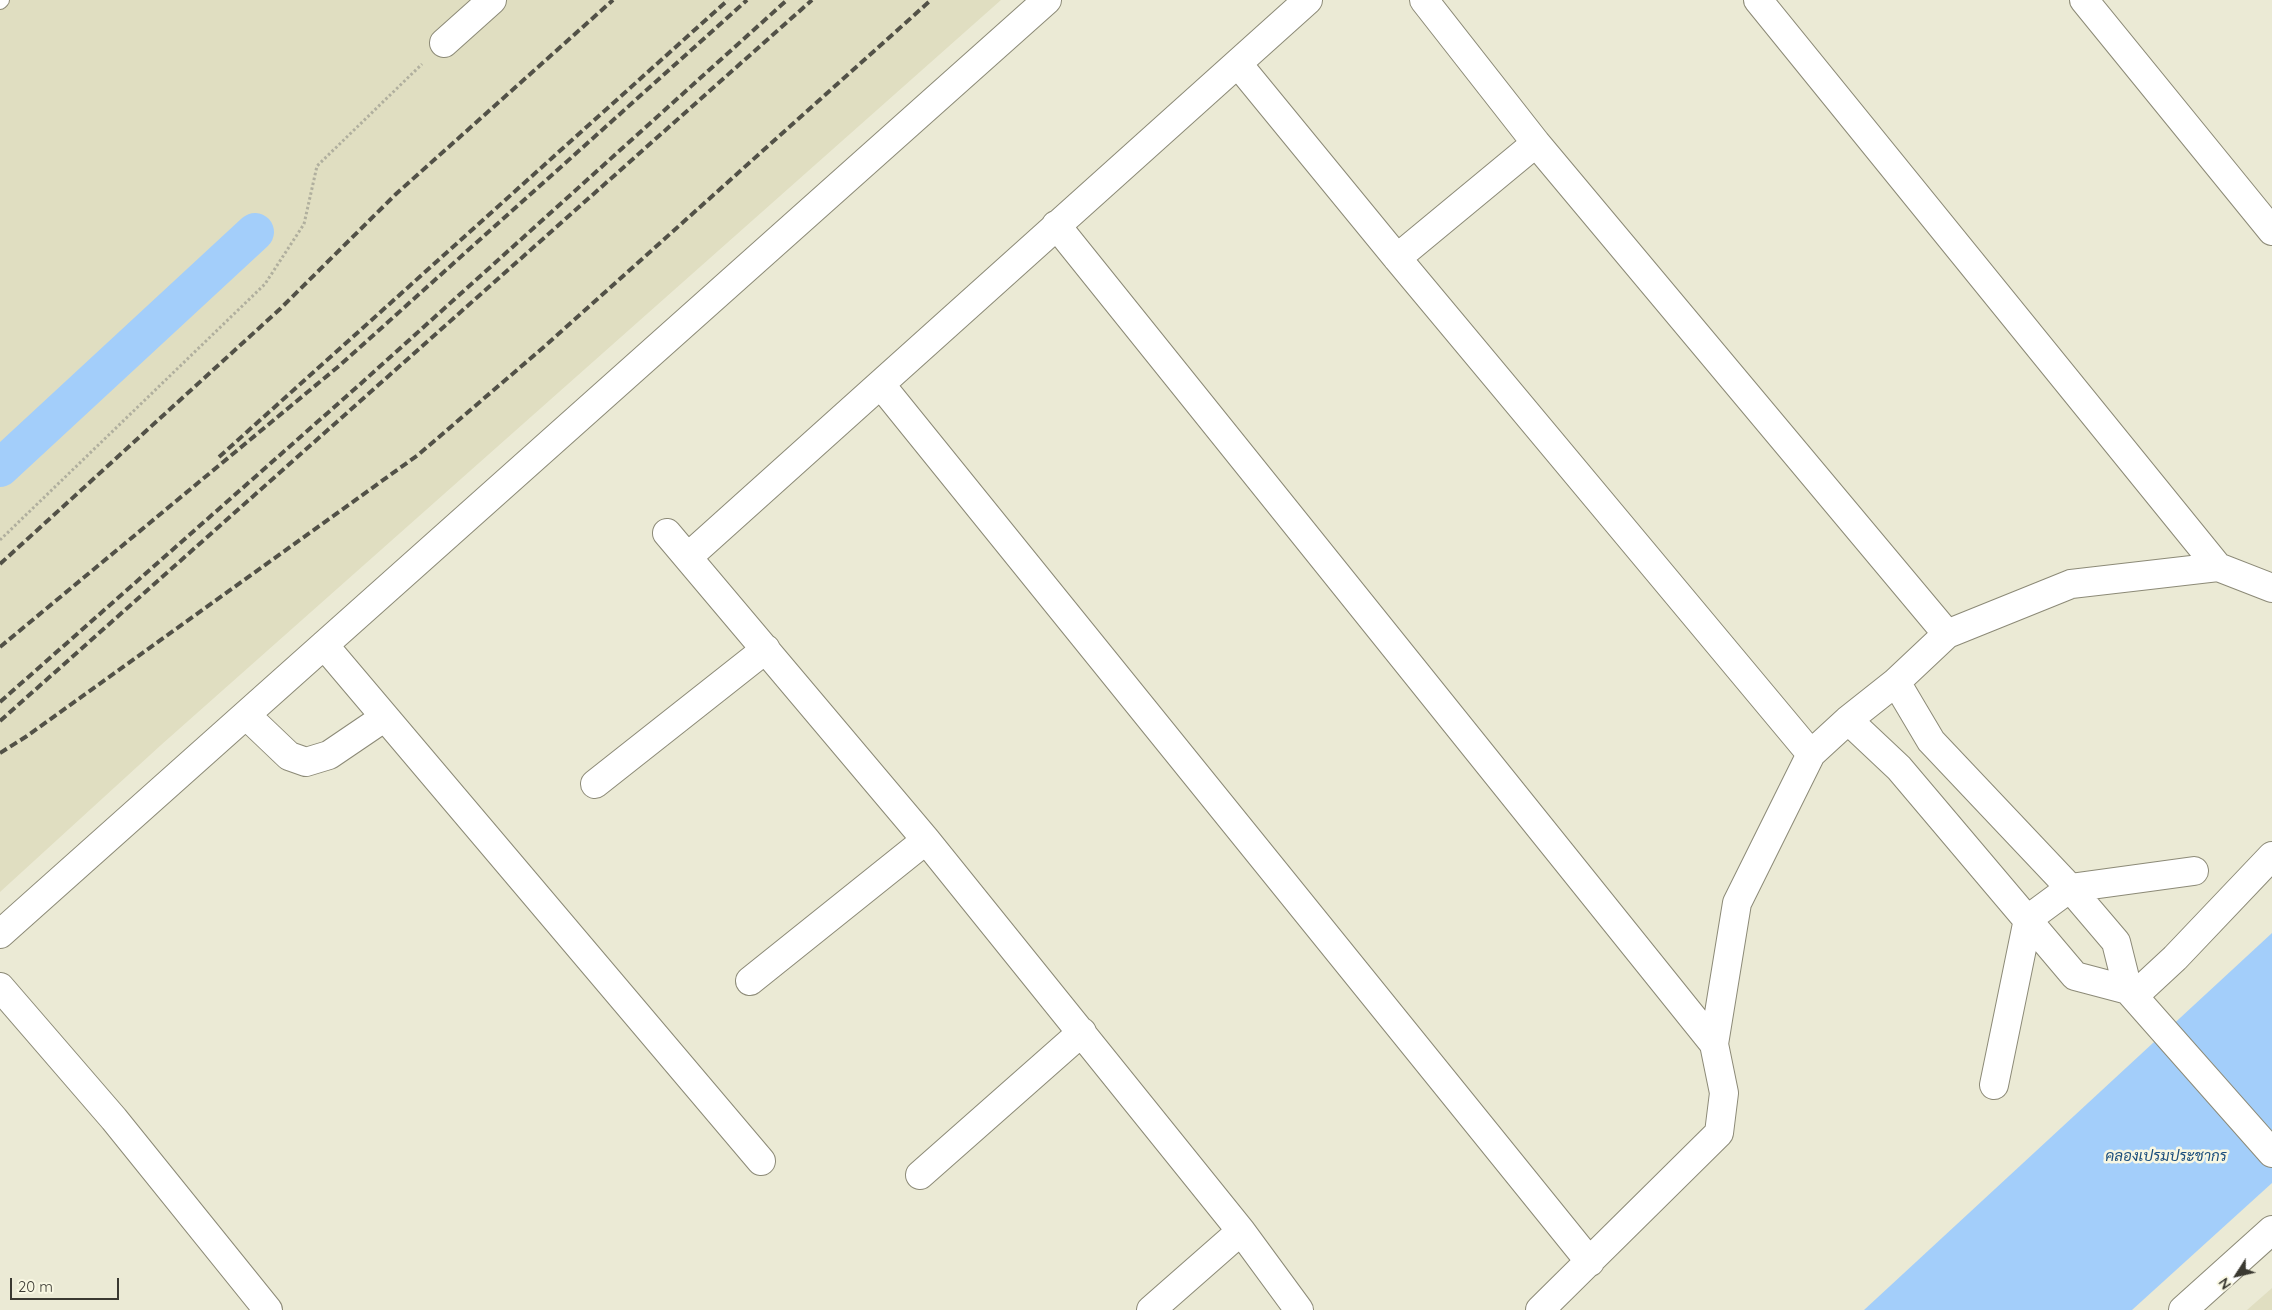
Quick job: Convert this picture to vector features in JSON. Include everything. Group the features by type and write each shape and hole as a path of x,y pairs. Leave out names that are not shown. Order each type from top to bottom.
{"street":[{"path":"444,43 492,0"},
{"path":"0,934 1047,0"},
{"path":"688,557 1308,0"},
{"path":"1424,0 1536,143 1947,634"},
{"path":"1758,0 2218,567"},
{"path":"2084,0 2272,231"},
{"path":"1238,64 1397,258 1811,754"},
{"path":"1397,258 1536,143"},
{"path":"1056,225 1714,1044"},
{"path":"880,385 1590,1262"},
{"path":"667,533 926,840 1241,1231 1299,1310"},
{"path":"1540,1310 1719,1133 1724,1093 1714,1044 1737,903 1811,754 1848,720 1896,682 1947,634 2071,584 2218,567 2272,588"},
{"path":"324,644 762,1161"},
{"path":"595,784 766,649"},
{"path":"1896,682 1931,741 2070,888 2116,942 2135,997 2272,1153"},
{"path":"246,715 290,756 306,762 328,756 385,717"},
{"path":"1848,720 1899,768 2075,976 2135,997"},
{"path":"750,981 926,840"},
{"path":"2135,997 2175,958 2272,856"},
{"path":"1994,1085 2028,919 2070,888 2194,871"},
{"path":"0,987 114,1119 268,1310"},
{"path":"920,1175 1082,1032"},
{"path":"2183,1310 2272,1230"},
{"path":"1151,1310 1241,1231"}],"path":[{"path":"0,540 265,284 304,224 317,166 444,43"}],"shaded area":[{"path":"0,0 1001,0 161,745 0,892"},
{"path":"2272,1288 2272,1310 2247,1310"}],"water":[{"name":"คลองเปรมประชากร","path":"2272,933 2272,1183 2132,1310 1864,1310"}],"waterway":[{"path":"0,468 255,232"}],"railway":[{"path":"0,564 280,309 396,194 613,0"},
{"path":"219,457 728,0"},
{"path":"0,647 339,366 747,0"},
{"path":"0,702 357,387 787,0"},
{"path":"0,721 812,0"},
{"path":"0,753 27,736 418,455 545,346 931,0"}]}
